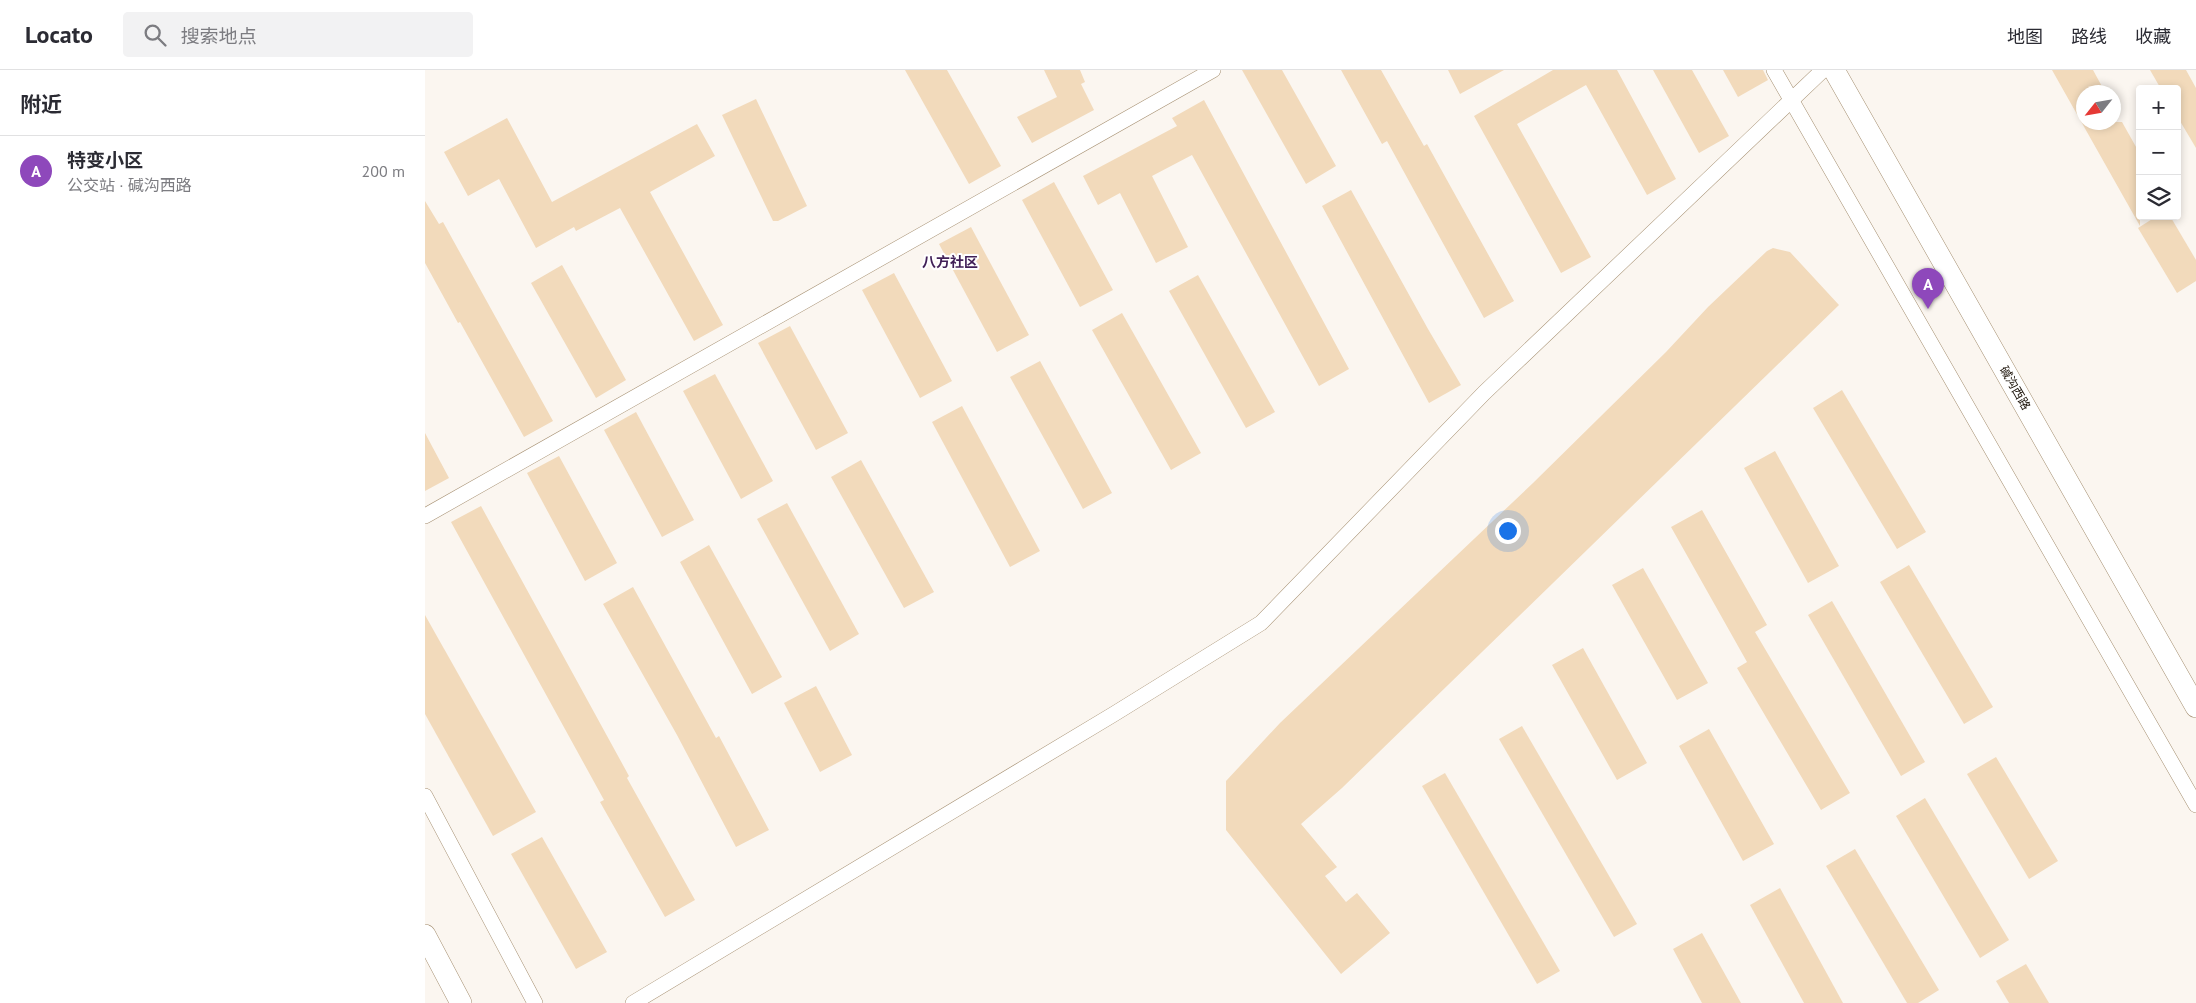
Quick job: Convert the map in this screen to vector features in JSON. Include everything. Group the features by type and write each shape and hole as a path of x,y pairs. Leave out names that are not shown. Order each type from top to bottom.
{"street":[{"path":"425,516 1213,70"},
{"path":"1774,70 2196,804"},
{"path":"633,1003 1114,714 1261,623 1484,393 1823,70"},
{"name":"碱沟西路","path":"1834,70 2196,707"},
{"path":"425,796 535,1003"},
{"path":"425,935 461,1003"}],"building":[{"path":"905,70 947,70 1001,166 969,184"},
{"path":"1044,70 1080,70 1085,82 1081,84 1094,110 1032,143 1017,117 1057,97"},
{"path":"1242,70 1282,70 1336,166 1306,184"},
{"path":"1341,70 1381,70 1424,146 1427,144 1514,301 1484,318 1387,141 1382,144"},
{"path":"1448,70 1504,70 1460,94"},
{"path":"1553,70 1617,70 1676,179 1647,195 1586,85 1517,124 1591,257 1561,273 1474,116"},
{"path":"1653,70 1692,70 1729,136 1699,153"},
{"path":"1723,70 1763,70 1768,80 1738,97"},
{"path":"2052,70 2093,70 2101,85 2076,85 2076,113"},
{"path":"2150,70 2186,70 2196,88 2196,148 2181,123 2181,85 2159,85"},
{"path":"756,99 807,206 778,221 773,221 722,115"},
{"path":"1204,100 1349,369 1319,386 1192,155 1152,176 1188,247 1156,263 1120,193 1098,205 1083,176 1177,126 1172,118"},
{"path":"507,118 552,202 697,124 715,156 650,192 723,325 694,341 620,208 576,231 574,227 536,248 499,179 468,196 444,152"},
{"path":"2122,122 2136,147 2136,219 2086,130 2121,130"},
{"path":"1054,182 1113,290 1080,307 1022,200"},
{"path":"1351,190 1461,385 1429,403 1322,206"},
{"path":"425,201 439,224 443,222 553,421 524,437 425,263"},
{"path":"2151,220 2172,220 2196,260 2196,281 2177,293 2138,228"},
{"path":"971,227 1029,335 997,352 939,244"},
{"path":"1773,248 1790,252 1839,305 1342,788 1301,824 1337,867 1325,876 1346,902 1357,893 1390,933 1341,974 1226,830 1226,781 1280,723 1533,483 1666,352 1708,307 1767,251"},
{"path":"562,265 626,380 596,398 531,283"},
{"path":"894,273 952,381 920,398 862,290"},
{"path":"1198,275 1275,412 1246,428 1169,291"},
{"path":"1122,313 1201,453 1171,470 1092,330"},
{"path":"790,326 848,433 816,450 758,343"},
{"path":"1040,361 1112,493 1083,509 1010,377"},
{"path":"715,374 773,481 741,499 683,391"},
{"path":"1842,390 1926,532 1897,549 1813,408"},
{"path":"962,406 1040,551 1010,567 932,422"},
{"path":"636,412 694,520 662,537 604,430"},
{"path":"425,433 449,478 425,491"},
{"path":"1775,451 1839,566 1808,583 1744,468"},
{"path":"559,456 617,563 585,581 527,473"},
{"path":"861,460 934,592 904,608 831,477"},
{"path":"787,503 859,634 830,651 757,519"},
{"path":"481,506 629,776 627,778 695,900 665,917 600,802 604,800 451,522"},
{"path":"1702,510 1767,625 1755,632 1850,793 1821,810 1737,668 1747,662 1671,527"},
{"path":"709,545 782,677 752,694 680,562"},
{"path":"1909,565 1993,707 1964,724 1880,582"},
{"path":"1643,568 1708,683 1677,700 1612,585"},
{"path":"633,587 716,738 719,736 769,830 736,847 677,735 603,604"},
{"path":"1832,601 1925,762 1901,776 1808,615"},
{"path":"425,615 536,812 493,836 425,714"},
{"path":"1583,648 1647,763 1617,780 1552,665"},
{"path":"816,686 852,755 820,772 784,703"},
{"path":"1522,726 1637,924 1614,937 1499,739"},
{"path":"1709,729 1774,844 1743,861 1679,746"},
{"path":"1996,757 2058,861 2029,879 1967,774"},
{"path":"1445,773 1560,971 1537,984 1422,786"},
{"path":"1925,798 2009,940 1980,958 1896,816"},
{"path":"542,837 607,952 576,969 511,854"},
{"path":"1855,849 1939,990 1918,1003 1907,1003 1826,866"},
{"path":"1780,888 1843,1003 1804,1003 1750,905"},
{"path":"1702,933 1741,1003 1702,1003 1673,949"},
{"path":"2026,964 2049,1003 2009,1003 1996,981"}],"place":[{"name":"特变小区","path":"1928,309"}],"district":[{"name":"八方社区","path":"950,262"}]}
